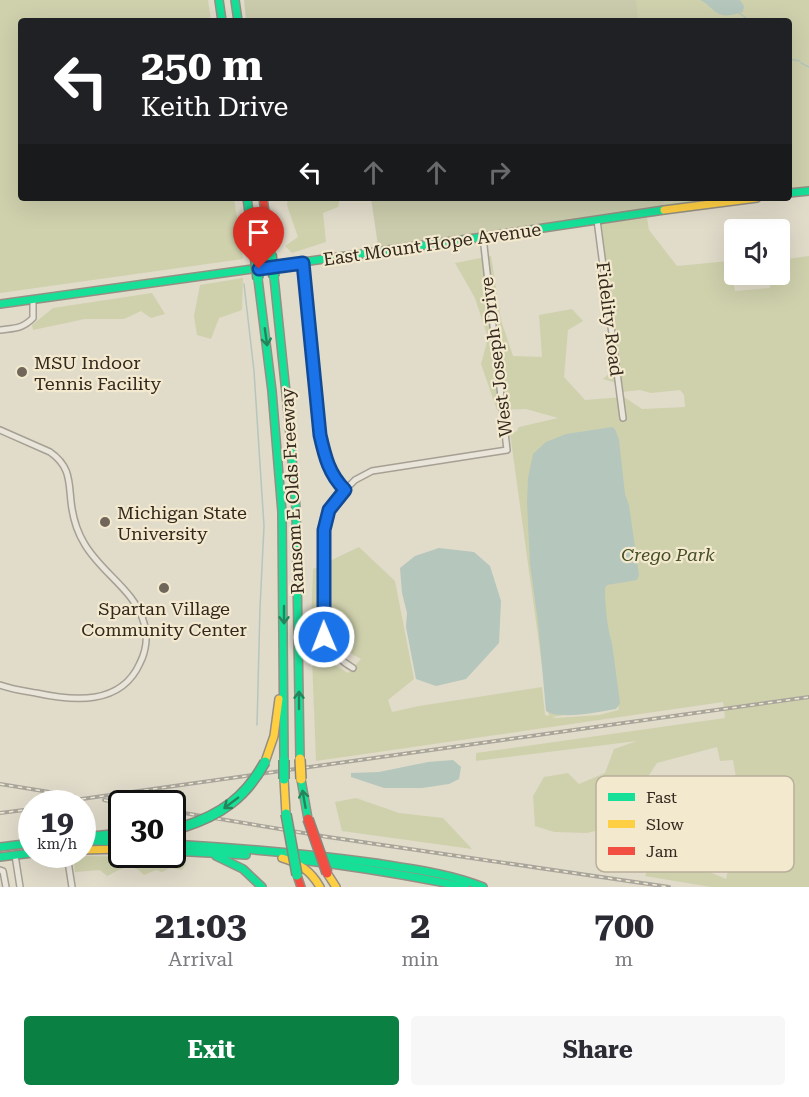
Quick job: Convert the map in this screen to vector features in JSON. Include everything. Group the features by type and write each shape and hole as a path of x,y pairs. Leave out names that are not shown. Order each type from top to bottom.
{"main road":[{"path":"219,0 222,18"},
{"path":"235,0 238,18"},
{"path":"792,193 809,191"},
{"name":"Ransom E Olds Freeway","path":"247,201 270,372 280,483 283,538 284,779 291,847 301,887"},
{"name":"Ransom E Olds Freeway","path":"263,201 289,416 296,508 301,779 313,837 335,887"},
{"name":"East Mount Hope Avenue","path":"0,304 736,201"},
{"path":"186,826 204,820 232,804 254,782 265,762 275,730 284,652"},
{"path":"186,846 346,866 443,881 465,887"},
{"path":"0,848 18,852"},
{"path":"0,857 18,849"},
{"path":"186,852 208,853 224,850 323,856 429,872 458,878 483,887"},
{"path":"208,853 239,866 261,887"},
{"path":"282,858 303,866 320,887"}],"street":[{"name":"Fidelity Road","path":"597,220 622,418"},
{"name":"West Joseph Drive","path":"345,490 355,480 372,471 507,450 483,237"},
{"path":"303,263 320,435 334,477 345,490 333,504 326,518 324,530 323,630 324,637 332,650 344,663 353,668"},
{"path":"0,330 20,328 27,324 33,318 33,300"},
{"path":"0,430 50,452 63,466 69,478 75,522 84,544 93,558 130,597 144,623 146,636 143,656 138,668 127,682 108,694 71,699 0,685"},
{"path":"13,851 20,887"},
{"path":"69,868 72,887"},
{"path":"0,870 5,874 6,887"}],"green space":[{"path":"0,0 208,0 211,18 18,18 18,201 234,201 243,259 0,293"},
{"path":"244,0 636,0 638,18 246,18"},
{"path":"631,0 809,0 809,190 792,193 792,18 634,18"},
{"path":"288,201 339,201 338,207 323,213 326,242 292,253 285,246 298,237"},
{"path":"371,201 663,201 664,207 379,252"},
{"path":"634,201 726,201 664,207"},
{"name":"Crego Park","path":"647,218 649,230 677,266 724,261 724,285 734,285 735,291 770,288 770,285 790,285 790,259 809,256 809,887 711,887 645,876 646,872 710,872 726,879 728,872 794,872 794,776 736,776 733,760 720,761 717,747 657,763 648,776 598,776 605,773 614,749 637,741 476,761 476,753 725,718 723,702 316,761 311,633 320,640 330,662 348,673 361,659 343,649 334,629 311,623 313,569 359,547 395,581 414,679 388,700 392,712 542,687 545,715 549,716 510,433 516,432 519,427 558,418 526,409 497,410 481,364 488,338 475,298 455,263 491,256 501,320 513,356 542,357 539,315 572,309 583,321 568,330 564,377 585,400 624,397 642,409 685,407 684,395 680,390 651,393 640,390 622,392 620,384 603,379 618,366 600,224","holes":["619,707 618,710 599,715 552,717"]},
{"path":"243,278 242,310 219,318 211,339 197,335 194,316 200,285"},
{"path":"152,293 165,314 151,318 141,311 124,319 85,319 33,330 32,325 53,308"},
{"name":"Crego Park","path":"568,773 579,784 596,777 596,831 587,833 554,832 535,826 533,796 544,777"},
{"path":"356,798 399,813 443,818 472,849 342,831 335,802"},
{"path":"96,856 108,856 108,868 126,868 107,876 100,870 75,872 75,868 96,868"},
{"path":"135,868 170,868 144,875"}],"shaded area":[{"path":"700,0 740,0 744,6 743,12 723,15"},
{"path":"612,427 619,440 625,494 629,505 639,575 637,580 607,585 605,588 620,703 616,709 600,712 553,714 546,711 530,564 528,478 533,454 546,442 566,434"},
{"path":"439,548 474,552 490,566 501,601 499,643 466,679 436,686 416,679 406,627 407,613 402,593 400,568 415,556"},
{"path":"453,760 461,767 459,779 449,784 422,788 384,788 351,777 351,773 379,772 428,762"}],"waterway":[{"path":"739,13 746,18"},
{"path":"792,60 800,61"},
{"path":"801,63 809,67"},
{"path":"244,284 254,371 264,526 257,725"}],"railway":[{"path":"96,797 809,697"},
{"path":"0,784 37,790"},
{"path":"104,800 108,801"},
{"path":"0,813 18,811"},
{"path":"186,813 328,837 669,887"}],"traffic: fast":[{"path":"219,0 222,18"},
{"path":"235,0 238,18"},
{"path":"792,193 809,191"},
{"path":"247,201 255,254"},
{"path":"0,304 664,210"},
{"path":"255,254 258,279"},
{"path":"271,254 274,277"},
{"path":"274,277 296,509 300,759"},
{"path":"258,279 272,391 282,512 284,760"},
{"path":"284,760 284,779"},
{"path":"186,826 209,817 241,795 265,762"},
{"path":"301,779 308,819"},
{"path":"286,814 297,875"},
{"path":"96,836 108,834"},
{"path":"96,841 108,842"},
{"path":"0,847 18,845"},
{"path":"186,845 375,863 443,875 483,887"},
{"path":"186,852 246,855"},
{"path":"0,857 18,855"},
{"path":"216,856 243,869 262,887"},
{"path":"293,859 379,871 465,887"}],"traffic: slow":[{"path":"664,210 734,201"},
{"path":"265,762 274,736 279,699"},
{"path":"300,759 301,779"},
{"path":"284,779 286,814"},
{"path":"96,850 108,849"},
{"path":"282,858 304,868 320,887"},
{"path":"327,873 336,887"}],"traffic: jam":[{"path":"263,201 271,254"},
{"path":"308,819 327,873"},
{"path":"297,875 301,887"}],"place":[{"name":"MSU Indoor Tennis Facility","path":"22,372"},
{"name":"Michigan State University","path":"105,522"},
{"name":"Spartan Village Community Center","path":"164,588"}],"route":[{"path":"259,269 303,263 320,435 328,465 345,490 329,510 324,530 324,637"}]}
